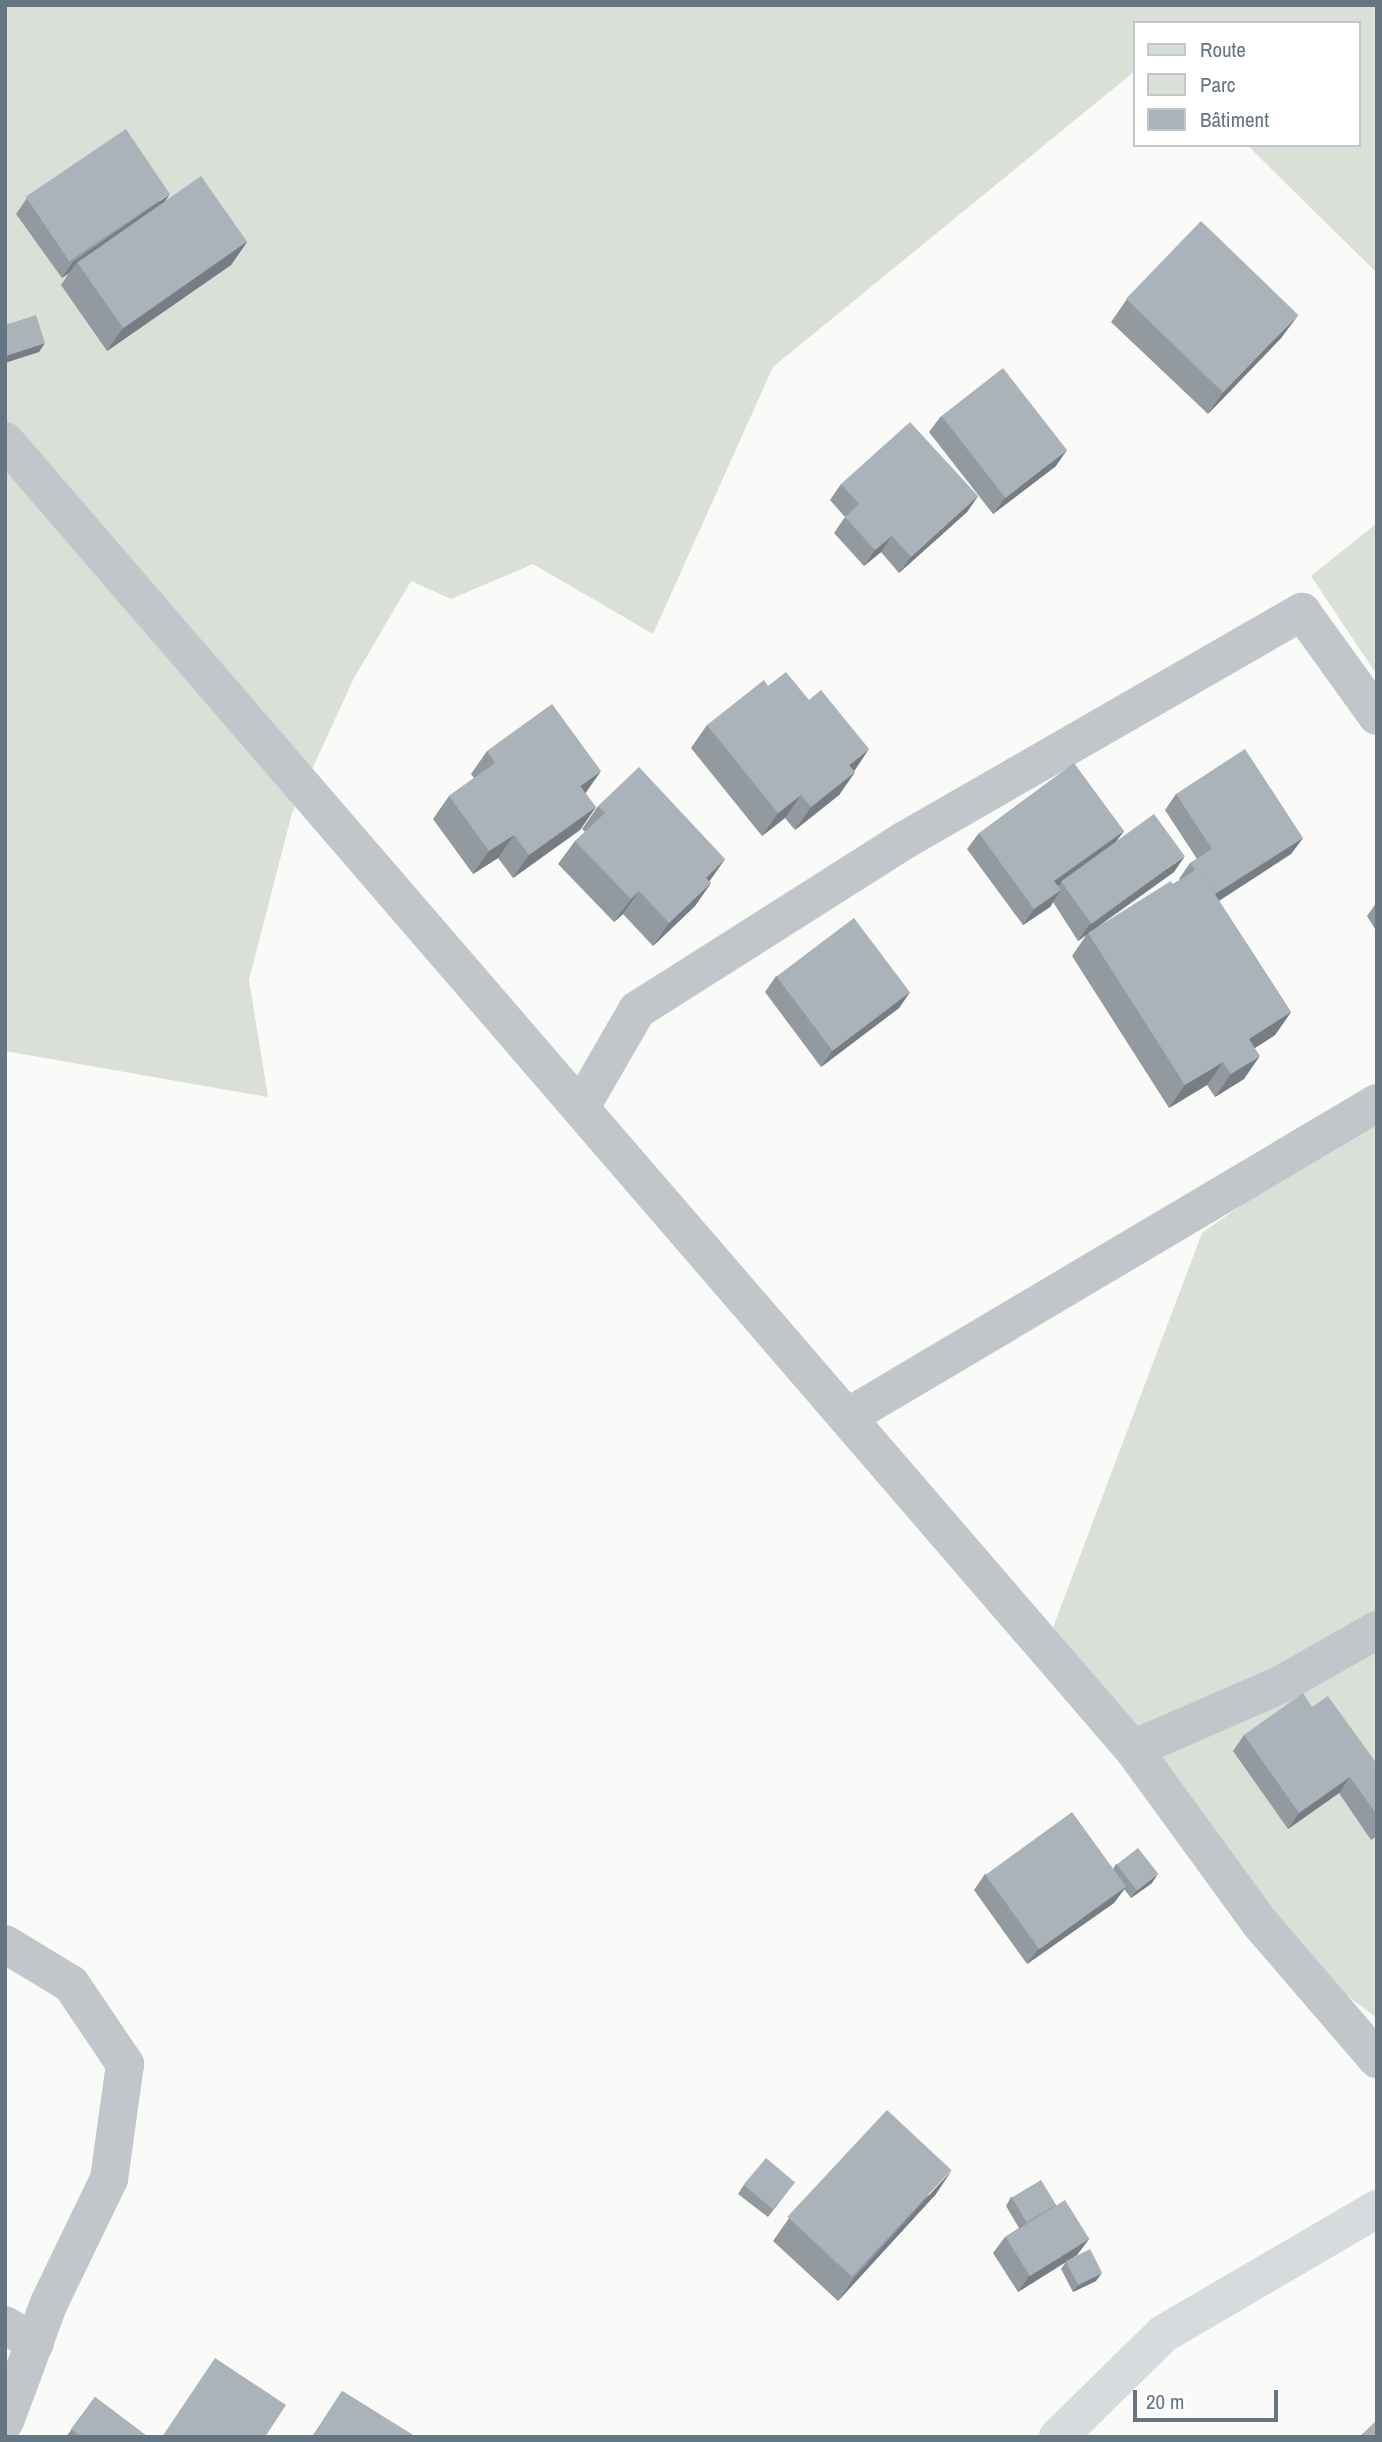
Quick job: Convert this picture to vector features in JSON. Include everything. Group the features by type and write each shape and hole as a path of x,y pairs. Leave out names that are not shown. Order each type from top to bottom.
{"main road":[{"path":"1058,2437 1163,2334 1377,2210"}],"street":[{"path":"5,442 849,1416 1133,1749 1259,1922 1377,2059"},
{"path":"581,1107 637,1010 905,841 1302,612 1377,716"},
{"path":"849,1416 1377,1103"},
{"path":"1133,1749 1280,1685 1377,1630"},
{"path":"5,1944 71,1984 125,2064 109,2179 20,2334 5,2421"}],"green space":[{"path":"5,5 1377,5 1377,273 1249,147 1361,147 1361,21 1134,21 1134,72 773,367 653,634 533,564 451,599 411,581 354,678 292,813 249,980 268,1097 5,1051"},
{"path":"1377,523 1377,675 1311,576"},
{"path":"1377,1109 1377,2018 1258,1929 1046,1646 1202,1233"}],"building":[{"path":"126,129 170,194 69,261 26,197"},
{"path":"201,176 247,242 123,328 77,263"},
{"path":"1201,221 1298,315 1223,392 1126,299"},
{"path":"36,315 45,343 5,356 5,325"},
{"path":"1003,368 1067,450 1006,498 942,416"},
{"path":"910,422 978,496 911,557 892,536 875,550 845,517 859,504 841,484"},
{"path":"786,672 809,700 821,690 869,749 849,765 855,772 811,807 801,795 778,813 707,725 764,680 768,686"},
{"path":"552,704 601,771 580,786 596,807 529,855 514,835 489,851 449,796 495,763 487,751"},
{"path":"1245,749 1303,838 1215,894 1198,868 1195,870 1190,863 1212,849 1176,794"},
{"path":"1074,763 1124,831 1054,881 1061,890 1034,909 979,833"},
{"path":"639,767 725,859 706,878 711,883 669,923 639,891 631,899 575,841 605,813 598,806"},
{"path":"1154,814 1185,856 1092,924 1061,882"},
{"path":"1198,868 1291,1012 1249,1039 1260,1056 1231,1074 1223,1062 1185,1085 1088,933 1171,881 1173,885"},
{"path":"854,918 910,992 833,1051 777,976"},
{"path":"1303,1693 1312,1707 1328,1696 1377,1764 1377,1815 1350,1777 1299,1813 1244,1735"},
{"path":"1072,1812 1126,1886 1040,1949 985,1875"},
{"path":"1138,1848 1158,1874 1137,1891 1117,1865"},
{"path":"887,2110 951,2170 852,2277 787,2217"},
{"path":"766,2158 795,2182 773,2209 744,2185"},
{"path":"1041,2180 1056,2205 1027,2222 1012,2198"},
{"path":"1065,2200 1089,2239 1030,2276 1006,2237"},
{"path":"1090,2249 1102,2273 1078,2285 1066,2261"},
{"path":"215,2358 286,2405 265,2437 162,2437"},
{"path":"342,2391 416,2437 313,2437"},
{"path":"95,2397 148,2437 81,2437 71,2429"},
{"path":"1377,2420 1377,2437 1359,2437"}]}
